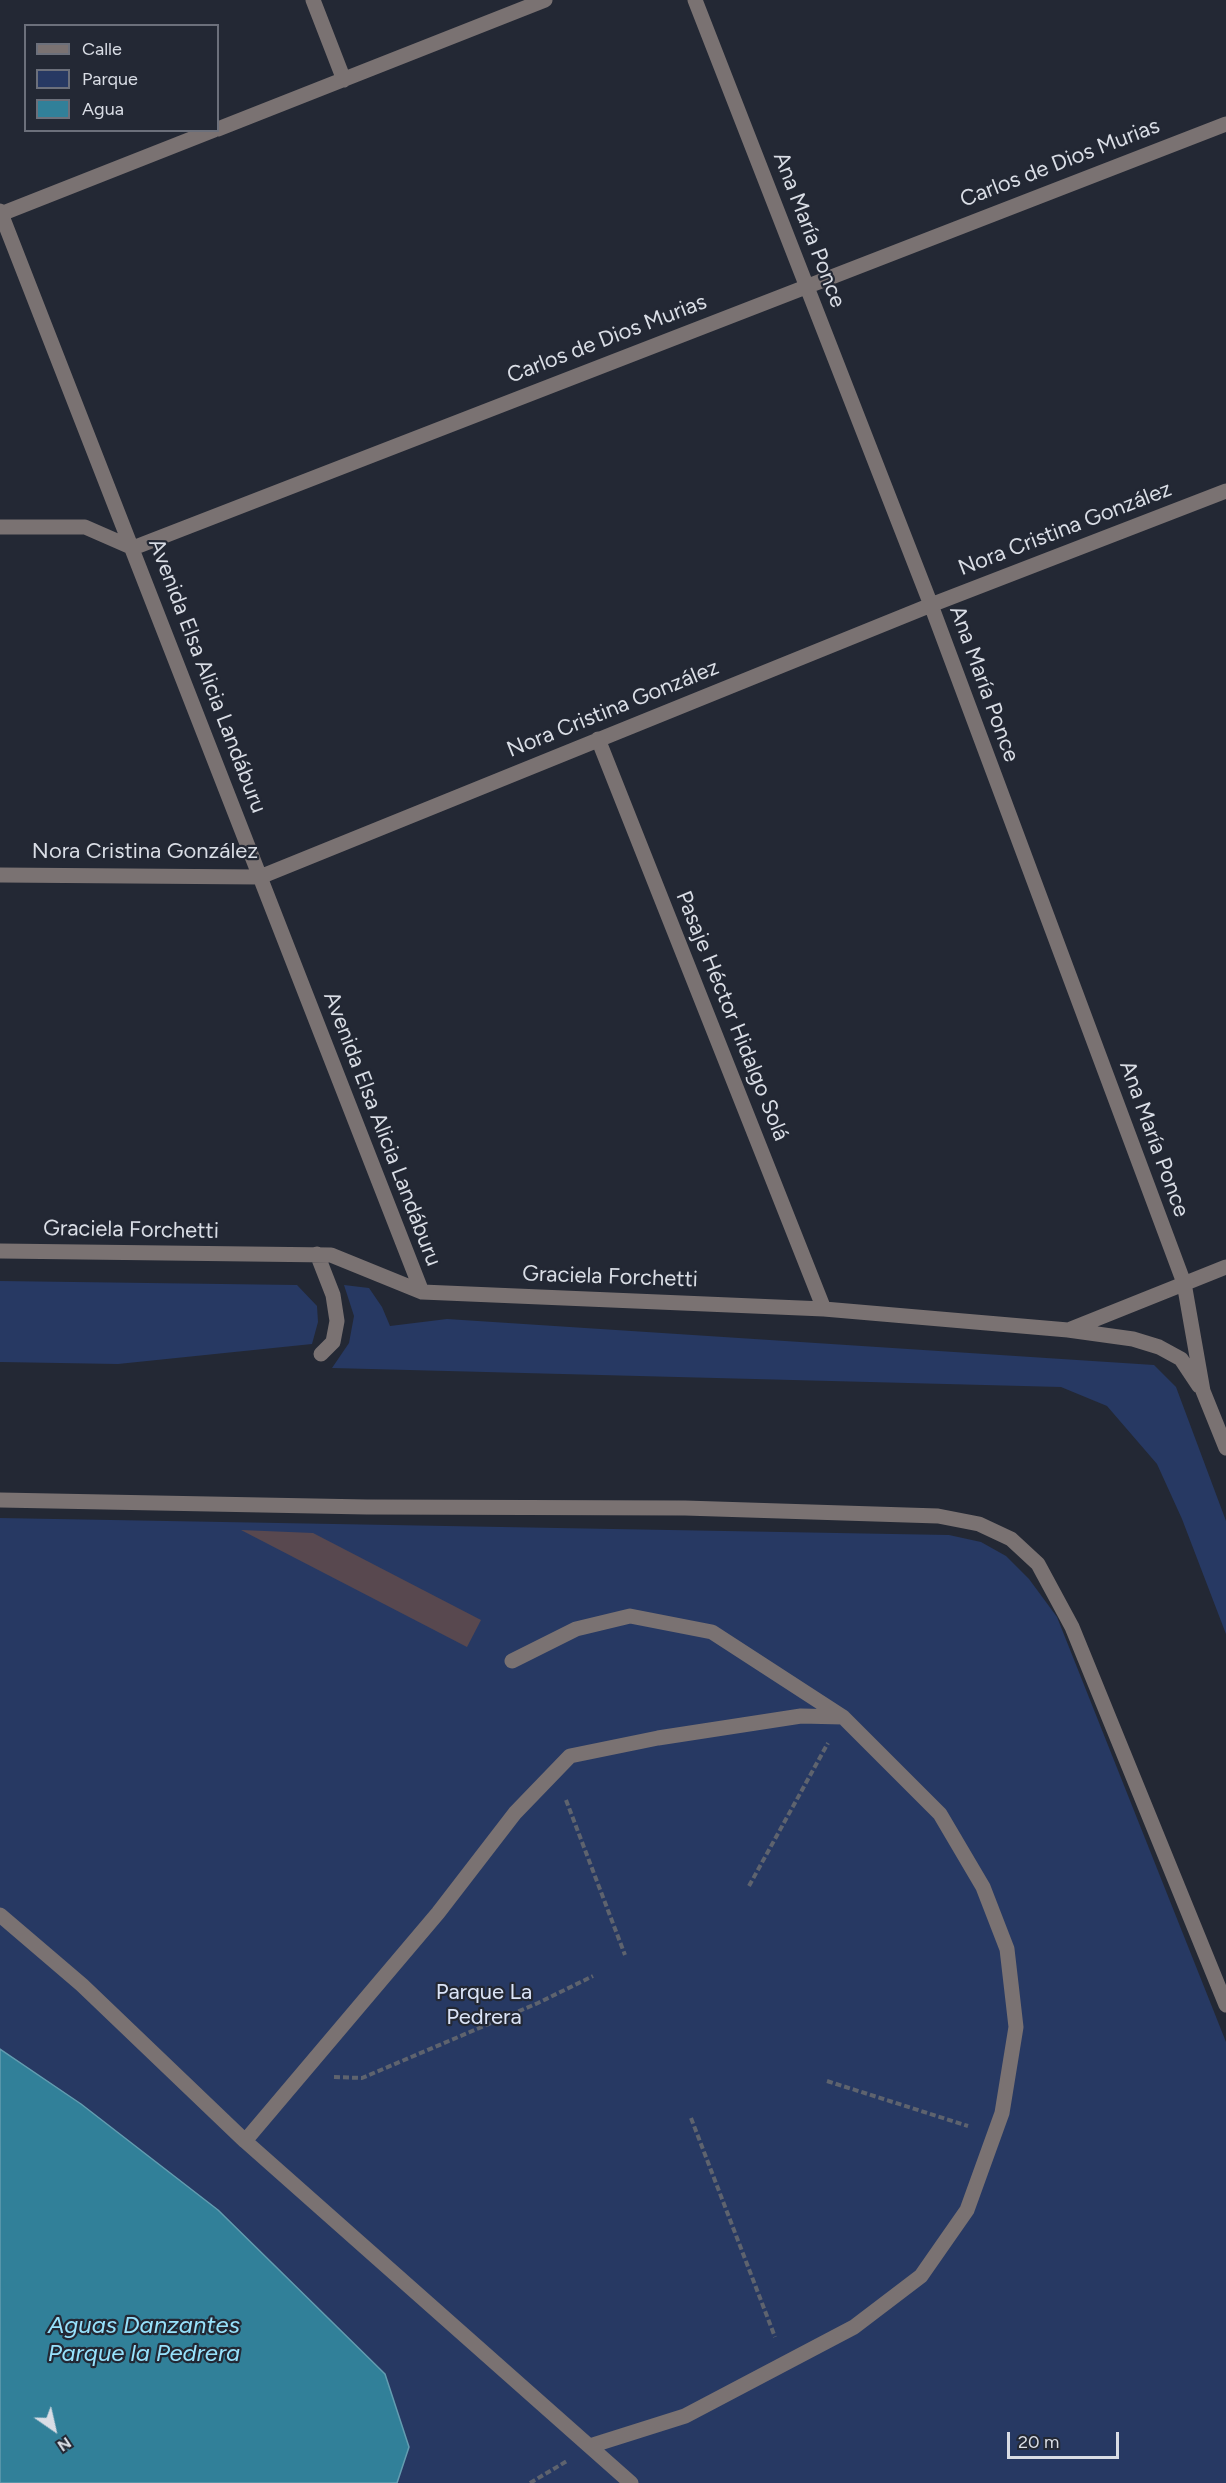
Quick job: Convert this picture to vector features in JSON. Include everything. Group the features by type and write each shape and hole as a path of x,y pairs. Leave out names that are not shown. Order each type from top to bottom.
{"street":[{"path":"313,0 344,80"},
{"path":"219,129 545,0"},
{"name":"Ana María Ponce","path":"695,0 931,605 1184,1283 1203,1391"},
{"name":"Carlos de Dios Murias","path":"133,548 1226,124"},
{"path":"0,213 211,132"},
{"name":"Avenida Elsa Alicia Landáburu","path":"0,213 133,548 422,1292"},
{"name":"Nora Cristina González","path":"0,875 260,877 931,605 1226,491"},
{"path":"0,527 85,527 133,548"},
{"name":"Pasaje Héctor Hidalgo Solá","path":"598,740 824,1309"},
{"name":"Graciela Forchetti","path":"0,1251 331,1254 422,1292 824,1309 1068,1330 1132,1339 1159,1347 1181,1359 1203,1391"},
{"path":"317,1254 333,1295 337,1321 333,1342 321,1354"},
{"path":"1068,1330 1226,1267"},
{"path":"1203,1391 1226,1448"},
{"path":"0,1500 367,1507 685,1508 938,1516 979,1524 1011,1539 1038,1564 1072,1627 1226,2005"},
{"path":"512,1661 576,1629 630,1616 712,1632 843,1717 940,1814 983,1887 1007,1949 1016,2027 1002,2113 967,2210 921,2276 854,2327 686,2416 590,2446"},
{"path":"245,2141 438,1913 515,1813 570,1756 658,1738 801,1716 843,1717"},
{"path":"0,1915 82,1985 245,2141 631,2483"}],"path":[{"path":"749,1886 843,1717"},
{"path":"555,1771 625,1954"},
{"path":"300,2076 362,2078 538,2003 593,1976"},
{"path":"828,2081 995,2134"},
{"path":"692,2118 785,2363"},
{"path":"530,2483 590,2446"}],"green space":[{"path":"0,1281 297,1285 317,1306 318,1322 312,1344 118,1364 0,1362"},
{"path":"344,1285 369,1288 382,1307 390,1326 447,1319 1154,1365 1176,1387 1226,1521 1226,1634 1182,1519 1157,1464 1107,1406 1061,1387 332,1368 349,1343 354,1316"},
{"name":"Parque La Pedrera","path":"0,1518 949,1535 981,1542 1006,1556 1029,1579 1057,1617 1226,2042 1226,2483 0,2483"}],"water":[{"name":"Aguas Danzantes Parque la Pedrera","path":"0,2049 81,2104 218,2210 385,2374 409,2447 397,2483 0,2483"}],"building":[{"path":"241,1530 313,1533 481,1620 467,1647"}]}
